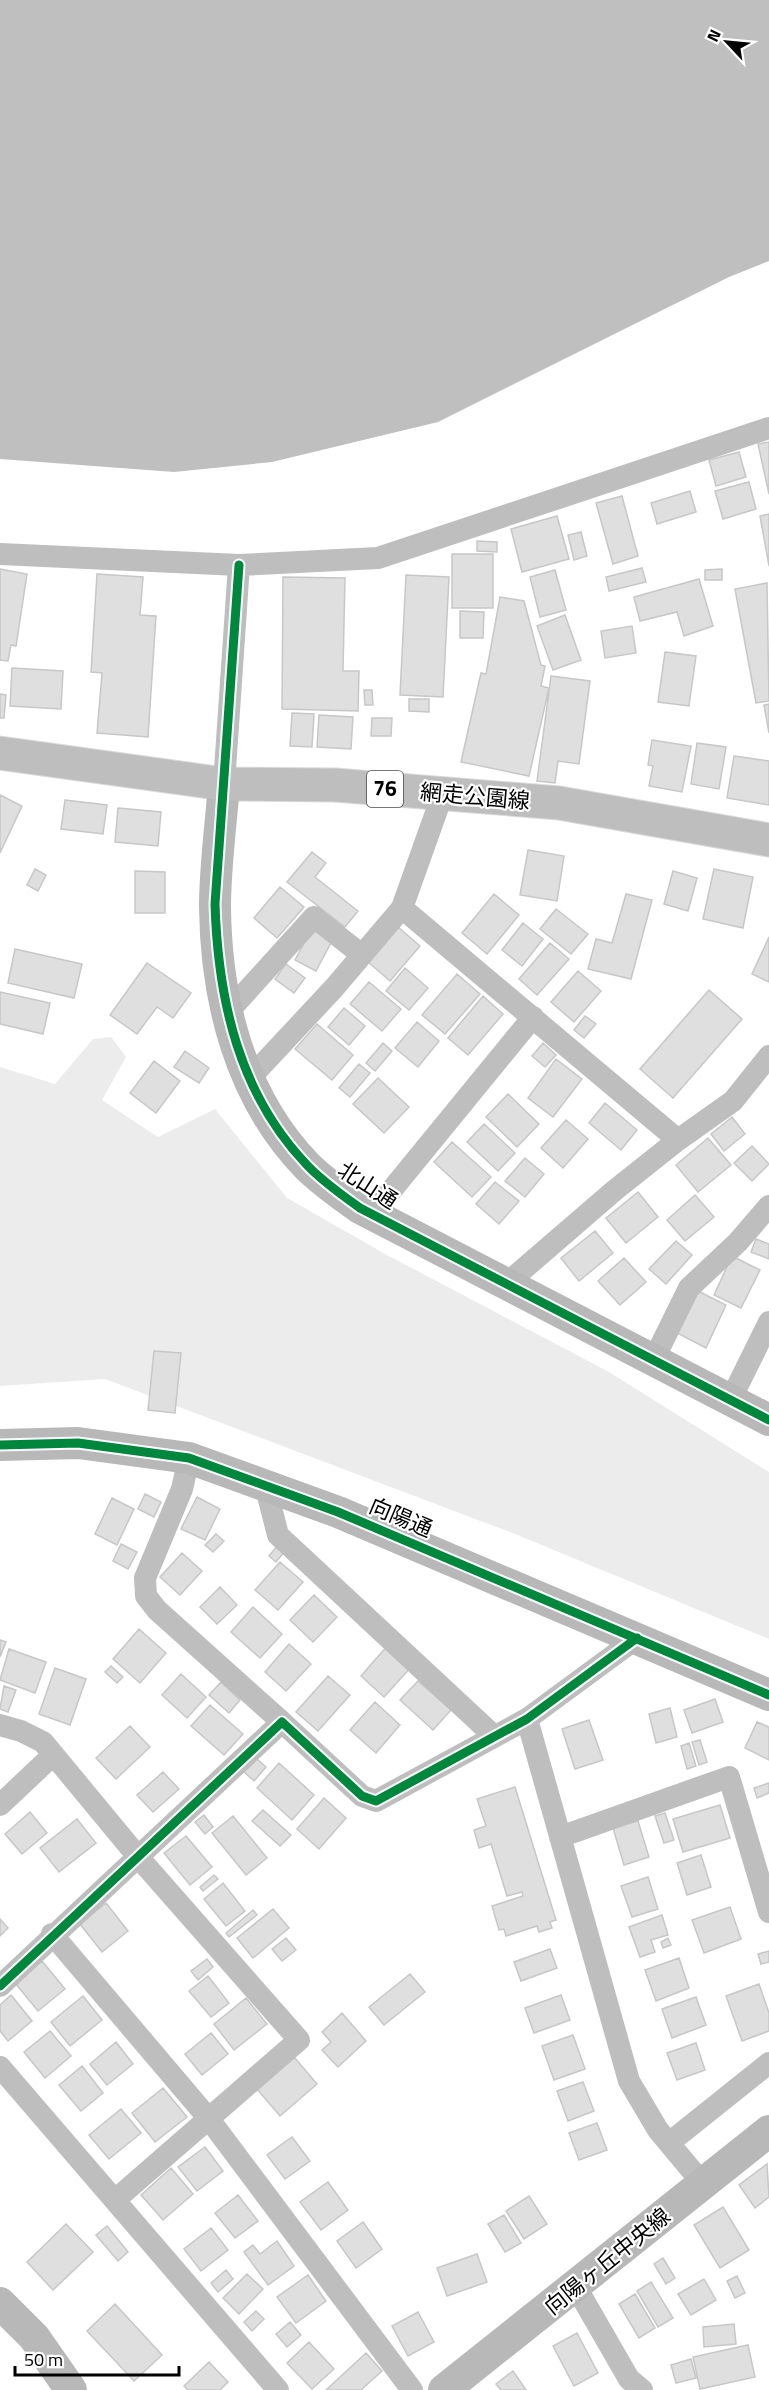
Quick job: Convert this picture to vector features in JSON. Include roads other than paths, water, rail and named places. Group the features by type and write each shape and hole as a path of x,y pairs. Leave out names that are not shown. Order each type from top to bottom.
{"main road":[{"name":"網走公園線","path":"0,753 224,784 335,785 559,803 769,840"}],"street":[{"path":"0,554 239,565 378,558 769,428"},
{"path":"224,784 239,565"},
{"name":"北山通","path":"224,784 215,904 216,949 227,1014 238,1055 249,1079 286,1142 308,1166 360,1208 769,1420"},
{"path":"249,1079 402,908 443,793"},
{"path":"402,908 678,1140"},
{"path":"227,1014 314,917 362,955"},
{"path":"372,1214 533,1017"},
{"path":"505,1285 678,1140 733,1101 769,1056"},
{"path":"653,1361 689,1288 738,1242 769,1206"},
{"path":"730,1401 769,1322"},
{"name":"向陽通","path":"0,1445 78,1443 189,1458 338,1512 769,1695"},
{"path":"189,1458 182,1489 145,1578 146,1596 158,1610 362,1796 376,1801 527,1719 637,1638"},
{"path":"265,1484 278,1535 494,1736"},
{"path":"527,1719 629,2081 646,2112 703,2184"},
{"path":"0,1986 52,1934 139,1858 282,1722"},
{"path":"0,1725 21,1731 43,1742 139,1858 299,2040 115,2200"},
{"path":"0,1805 53,1755"},
{"path":"560,1837 729,1777 769,1912"},
{"path":"52,1934 209,2119 412,2390"},
{"path":"669,2143 769,2063"},
{"path":"0,2067 278,2390"},
{"name":"向陽ヶ丘中央線","path":"446,2389 769,2131"},
{"path":"576,2287 629,2379 642,2390"},
{"path":"0,2303 34,2337 71,2390"}]}
